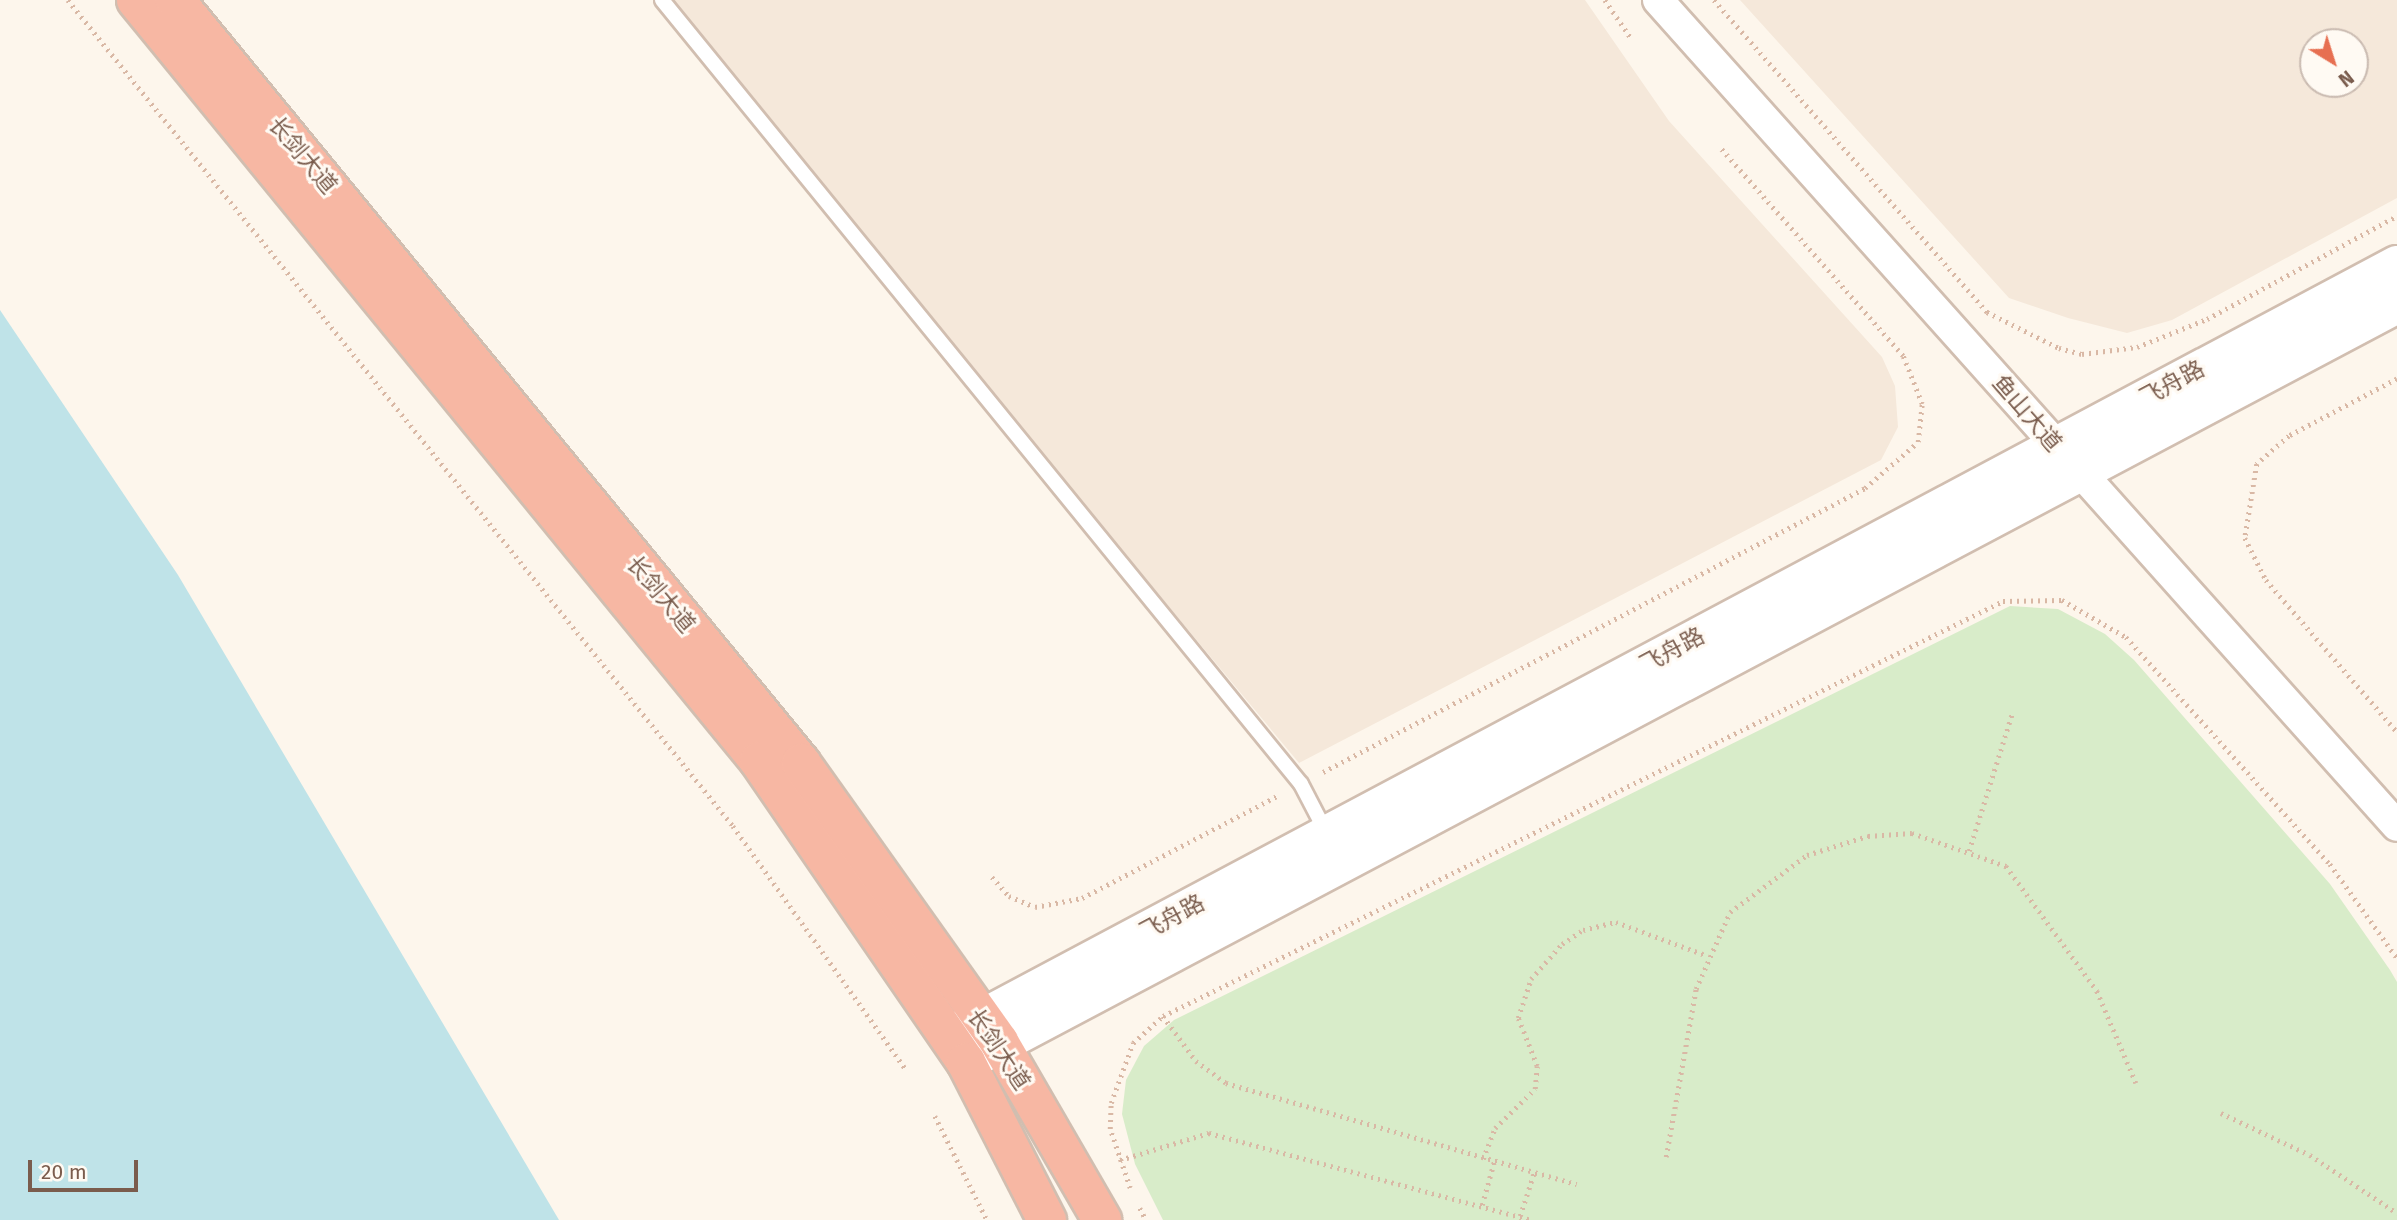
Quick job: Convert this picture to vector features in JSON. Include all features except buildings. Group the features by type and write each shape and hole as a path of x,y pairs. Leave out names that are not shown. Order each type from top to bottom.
{"highway":[{"name":"长剑大道","path":"136,0 759,761 973,1041 1102,1220"},
{"name":"长剑大道","path":"175,0 745,691 973,1041 1047,1220"}],"main road":[{"name":"飞舟路","path":"973,1041 2065,458 2397,265"},
{"name":"飞舟路","path":"2065,458 2397,304"}],"street":[{"name":"鱼山大道","path":"1658,0 2397,826"}],"lane":[{"path":"662,0 1301,783 1333,848"}],"path":[{"path":"68,0 733,826 905,1068"},
{"path":"1605,0 1631,38"},
{"path":"1714,0 1987,312 2059,348 2082,354 2137,347 2207,320 2397,216"},
{"path":"1316,776 1865,488 1919,442 1922,404 1903,356 1720,148"},
{"path":"2397,379 2289,436 2257,464 2245,538 2266,580 2397,732"},
{"path":"1146,1220 1120,1160 1110,1129 1111,1102 1133,1043 1163,1016 2003,601 2026,598 2062,600 2126,637 2330,864 2397,958"},
{"path":"1969,851 2012,714"},
{"path":"992,877 1009,896 1035,907 1082,898 1277,796"},
{"path":"1666,1157 1696,989 1730,912 1807,855 1868,836 1912,833 2006,866 2066,942 2096,991 2136,1083"},
{"path":"1483,1159 1495,1128 1535,1089 1537,1066 1518,1018 1531,979 1562,944 1583,930 1616,922 1704,955"},
{"path":"1163,1016 1196,1061 1226,1083 1577,1184"},
{"path":"2221,1113 2310,1155 2397,1213"},
{"path":"934,1116 987,1220"},
{"path":"1120,1160 1209,1133 1531,1220"},
{"path":"1482,1205 1494,1162"},
{"path":"1520,1216 1534,1173"}],"shaded area":[{"path":"663,0 1585,0 1669,121 1882,357 1895,386 1898,427 1881,460 1299,763"},
{"path":"1740,0 2397,0 2397,198 2172,320 2127,333 2068,318 2009,298"}],"green space":[{"path":"2010,606 2058,609 2105,634 2134,660 2330,884 2390,970 2397,982 2397,1220 1163,1220 1135,1164 1122,1114 1126,1080 1144,1046 1174,1020"}],"water":[{"path":"0,310 178,575 559,1220 0,1220"}]}
